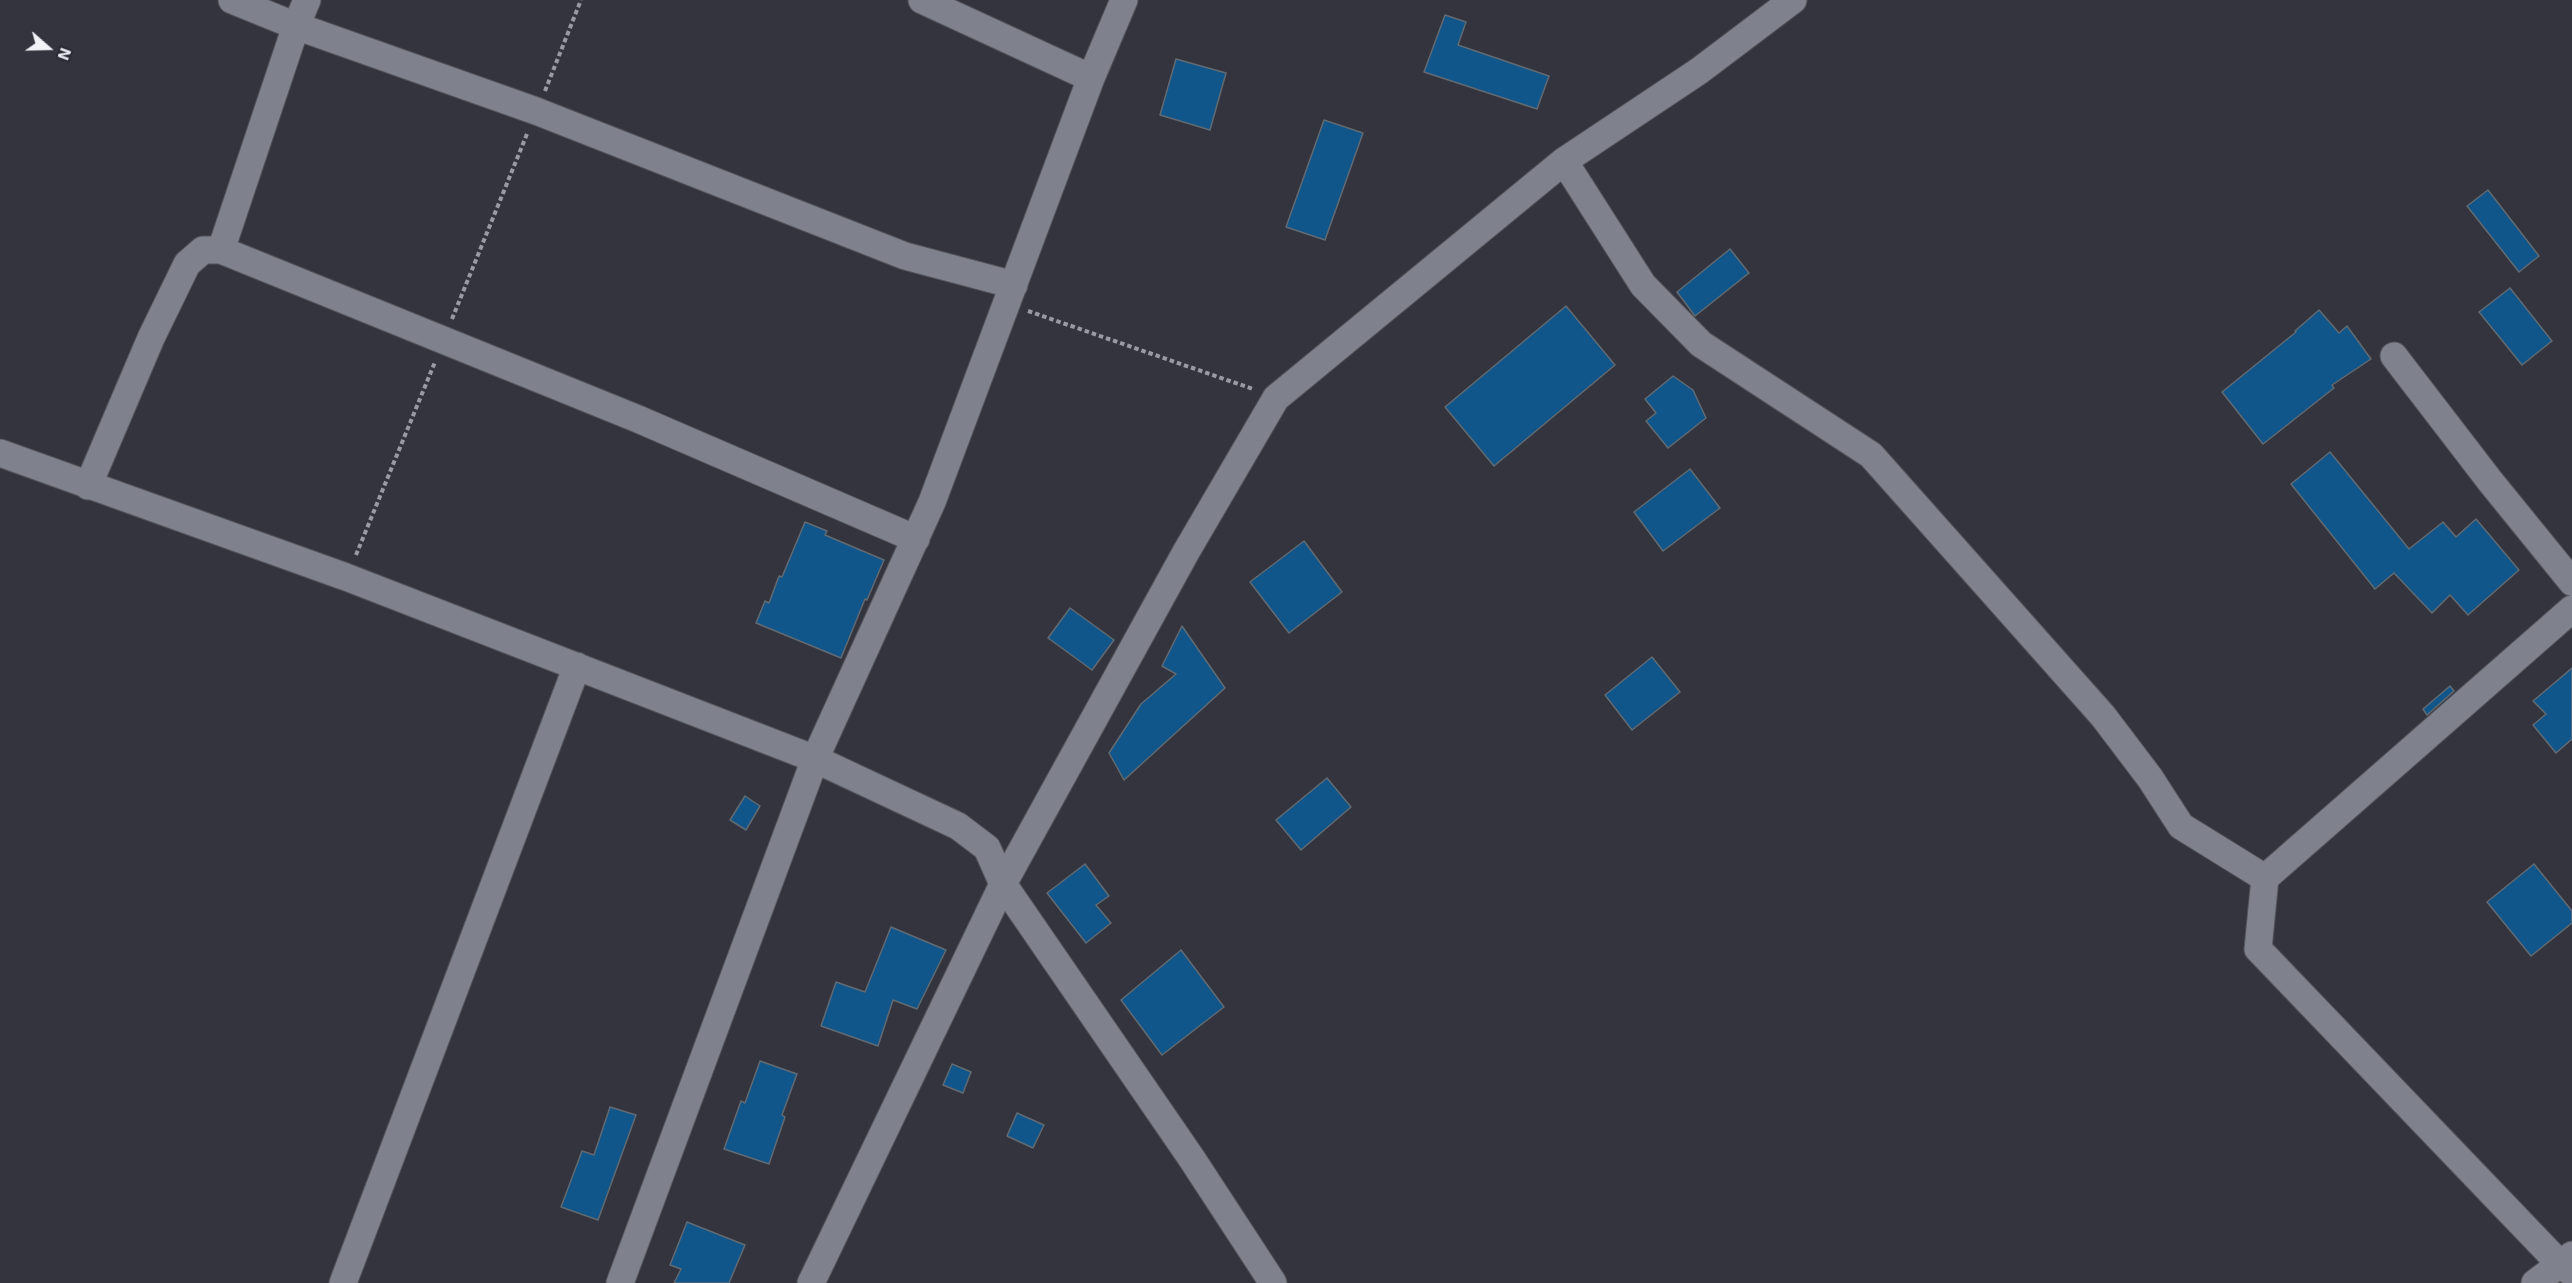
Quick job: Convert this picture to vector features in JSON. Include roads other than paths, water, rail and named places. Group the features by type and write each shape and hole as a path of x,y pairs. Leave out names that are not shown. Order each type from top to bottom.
{"street":[{"path":"232,0 296,26 536,111 1010,295"},
{"path":"221,250 296,26 307,0"},
{"path":"922,0 1091,78"},
{"path":"620,1283 815,759 932,502 1091,78 1124,0"},
{"path":"811,1283 1003,884 1186,552 1276,398 1564,161 1698,71 1793,0"},
{"path":"1564,161 1643,285 1701,344 1871,455 2103,716 2150,778 2181,826 2265,879"},
{"path":"88,486 151,338 187,264 202,250 221,250 638,418 915,538"},
{"path":"2394,356 2490,481 2572,582"},
{"path":"0,453 346,578 815,759 958,826 987,848 1003,884 1192,1159 1273,1283"},
{"path":"2535,1283 2568,1264 2258,949 2265,879 2572,609"},
{"path":"343,1283 576,666"}]}
